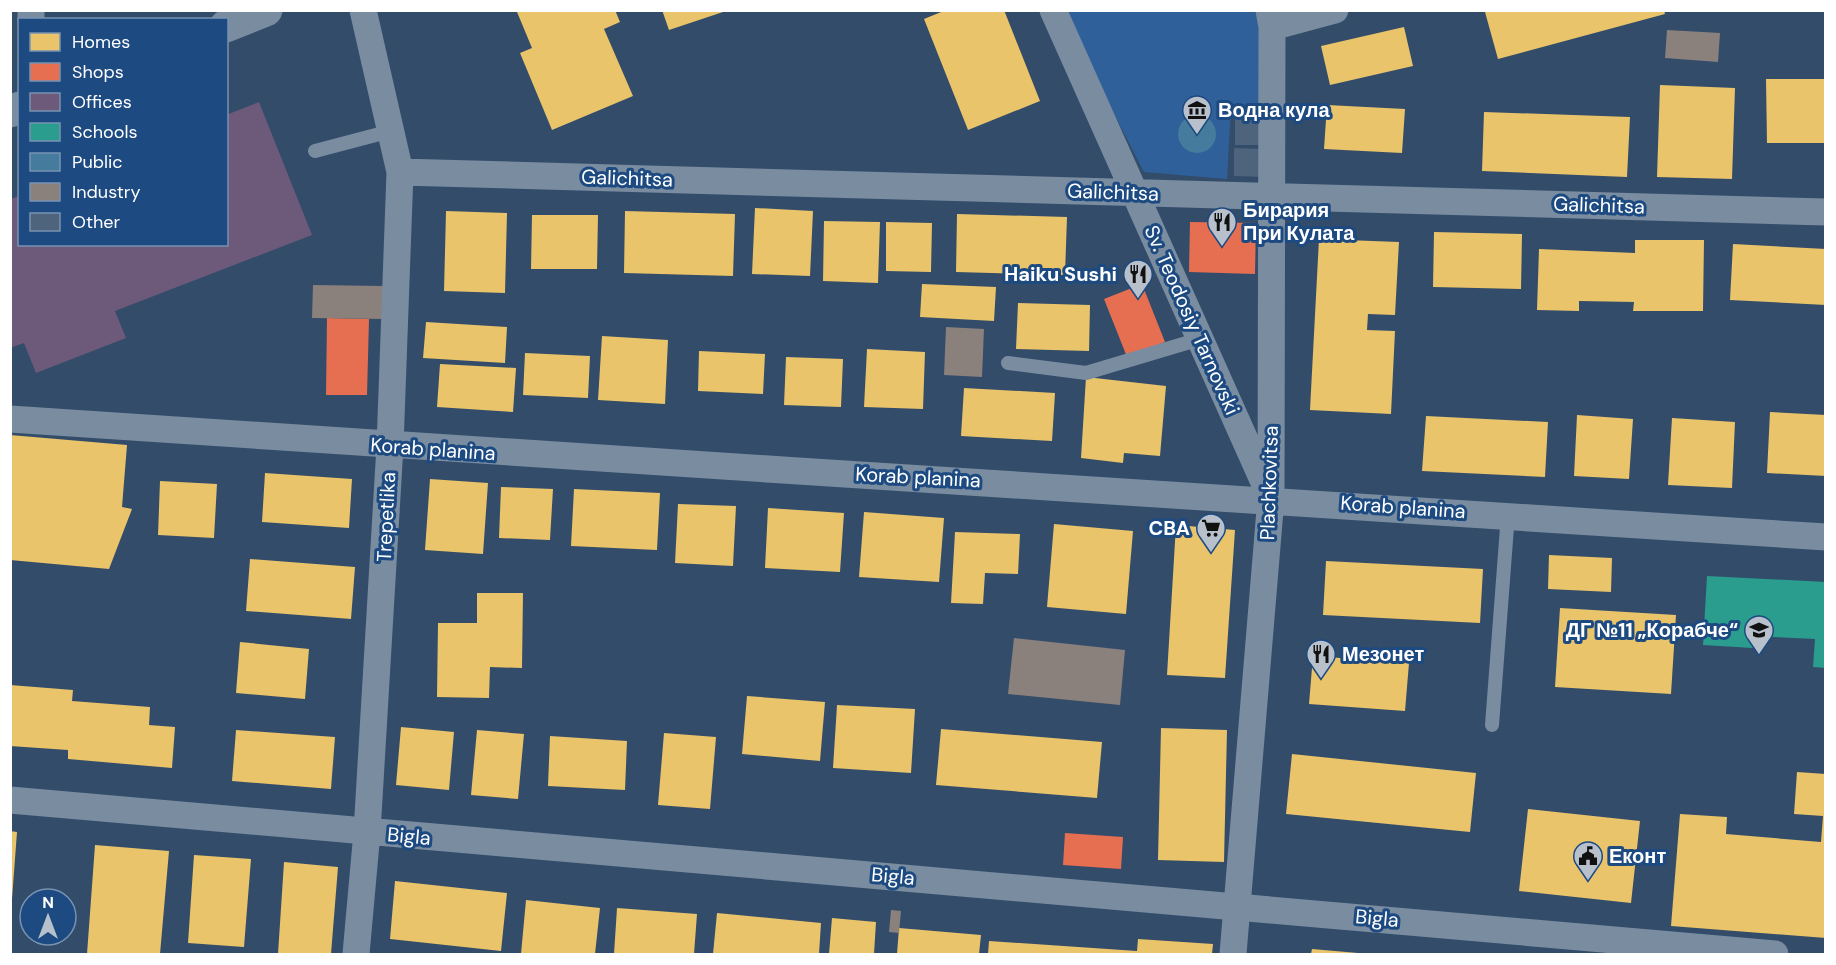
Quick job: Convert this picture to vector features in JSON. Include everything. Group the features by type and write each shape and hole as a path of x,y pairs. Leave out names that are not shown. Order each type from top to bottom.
{"street":[{"path":"228,25 266,10"},
{"name":"Trepetlika","path":"356,954 368,832 390,446 400,172 363,10"},
{"name":"Sv. Teodosiy Tarnovski","path":"1053,10 1271,498"},
{"path":"1271,19 1335,10"},
{"name":"Plachkovitsa","path":"1233,954 1271,498 1273,196 1271,19"},
{"name":"Galichitsa","path":"400,172 1826,212"},
{"name":"Korab planina","path":"10,419 390,446 1271,498 1826,537"},
{"name":"Bigla","path":"10,800 1775,954"}],"lane":[{"path":"315,151 391,131"},
{"path":"1008,363 1086,373 1200,339"},
{"path":"1492,725 1508,514"}],"shaded area":[{"path":"1067,11 1258,11 1262,103 1231,106 1227,179 1144,172 1091,69"}],"building: Homes":[{"path":"520,10 615,10 620,22 604,29 633,96 552,130 520,53 532,48 517,12"},
{"path":"662,10 726,10 726,11 669,30"},
{"path":"946,10 1004,10 1040,101 968,130 924,19"},
{"path":"1490,10 1664,10 1665,14 1498,59 1485,12"},
{"path":"1404,27 1413,66 1330,85 1321,46"},
{"path":"1766,79 1826,79 1826,143 1767,143"},
{"path":"1660,85 1735,88 1732,179 1657,177"},
{"path":"1327,105 1405,109 1402,153 1324,149"},
{"path":"1484,112 1630,117 1627,177 1482,171"},
{"path":"755,208 813,211 810,276 752,274"},
{"path":"446,211 507,213 505,293 444,291"},
{"path":"625,211 735,214 733,276 624,273"},
{"path":"957,214 1067,217 1065,275 956,272"},
{"path":"532,215 598,215 597,269 531,269"},
{"path":"824,221 880,222 878,283 823,281"},
{"path":"886,222 932,223 931,272 886,271"},
{"path":"1434,232 1522,234 1521,289 1433,287"},
{"path":"1319,239 1399,242 1395,315 1368,314 1367,330 1395,331 1391,414 1310,410"},
{"path":"1635,240 1704,240 1703,311 1633,311 1634,302 1579,301 1579,311 1537,310 1539,249 1635,253"},
{"path":"1733,244 1826,249 1826,305 1730,300"},
{"path":"922,284 996,287 994,321 920,317"},
{"path":"1018,303 1090,305 1089,351 1016,349"},
{"path":"426,322 507,327 505,363 423,358"},
{"path":"602,336 668,340 665,404 598,400"},
{"path":"867,349 925,352 923,409 864,407"},
{"path":"699,351 765,354 763,394 698,391"},
{"path":"525,353 590,356 588,398 523,395"},
{"path":"786,357 843,359 841,407 784,405"},
{"path":"440,364 516,368 513,412 437,407"},
{"path":"1086,377 1166,386 1160,456 1124,453 1123,463 1081,458"},
{"path":"964,388 1055,393 1052,441 961,436"},
{"path":"1770,412 1826,415 1826,476 1767,473"},
{"path":"1577,415 1633,419 1629,479 1574,476"},
{"path":"1426,416 1548,422 1545,477 1422,471"},
{"path":"1672,418 1735,422 1732,488 1668,485"},
{"path":"10,435 127,445 122,507 132,509 109,569 10,560"},
{"path":"265,473 352,479 349,528 262,522"},
{"path":"430,479 488,483 483,554 425,550"},
{"path":"160,481 217,484 214,538 158,535"},
{"path":"501,487 553,489 550,540 499,538"},
{"path":"574,489 660,493 657,550 571,546"},
{"path":"678,504 736,506 733,566 675,563"},
{"path":"768,508 844,513 840,572 765,568"},
{"path":"864,512 944,518 939,582 859,577"},
{"path":"1054,524 1133,531 1126,614 1047,607"},
{"path":"1176,525 1235,530 1225,678 1167,675"},
{"path":"955,532 1020,534 1018,574 985,573 983,604 951,603"},
{"path":"1549,555 1612,558 1611,592 1548,589"},
{"path":"250,559 355,567 351,619 246,611"},
{"path":"1326,561 1483,569 1480,623 1323,615"},
{"path":"477,593 523,593 522,668 490,667 489,698 437,697 438,623 477,623"},
{"path":"1560,608 1676,615 1671,694 1555,687"},
{"path":"240,642 309,649 305,699 236,693"},
{"path":"1313,656 1409,663 1405,711 1309,704"},
{"path":"10,685 73,690 72,701 150,707 149,725 175,727 172,768 68,759 68,750 10,746"},
{"path":"747,696 825,702 820,761 742,754"},
{"path":"837,705 915,709 911,773 833,768"},
{"path":"401,727 454,732 449,790 396,785"},
{"path":"1161,728 1227,730 1224,862 1158,860"},
{"path":"941,729 1102,742 1097,798 936,785"},
{"path":"236,730 335,737 331,789 232,781"},
{"path":"477,730 524,734 518,799 471,795"},
{"path":"664,733 716,737 710,809 658,805"},
{"path":"550,736 627,741 625,790 548,786"},
{"path":"1292,754 1476,773 1470,832 1286,814"},
{"path":"1797,772 1826,774 1826,938 1671,926 1680,814 1727,817 1726,834 1821,842 1823,816 1794,814"},
{"path":"1528,809 1640,821 1631,903 1519,891"},
{"path":"10,831 17,832 12,899 10,899"},
{"path":"95,845 169,851 160,954 87,954"},
{"path":"194,855 251,859 244,947 188,943"},
{"path":"284,862 338,867 331,954 278,954"},
{"path":"395,881 507,893 501,951 390,939"},
{"path":"526,900 600,908 595,954 521,954"},
{"path":"617,908 697,914 694,954 614,954"},
{"path":"717,913 821,923 819,954 713,954"},
{"path":"832,918 876,922 874,954 829,954"},
{"path":"899,928 981,935 979,954 897,954"},
{"path":"1138,939 1213,944 1212,954 988,954 989,941 1137,951"},
{"path":"1312,949 1358,953 1358,954 1311,954"}],"building: Shops":[{"name":"Бирария При Кулата","path":"1190,222 1256,223 1255,274 1189,272"},
{"path":"1142,284 1165,342 1127,357 1104,299"},
{"path":"327,318 369,319 367,395 326,395"},
{"path":"1065,833 1123,837 1121,869 1063,865"}],"building: Offices":[{"path":"259,102 312,235 115,311 126,338 36,373 24,343 10,348 10,199 18,197 18,246 228,246 228,114"}],"building: Schools":[{"path":"1707,576 1826,582 1826,668 1813,667 1815,639 1753,636 1753,648 1703,645"}],"building: Public":[{"name":"Водна кула","path":"1197,115 1204,116 1210,121 1215,127 1215,141 1210,147 1204,152 1197,153 1190,152 1184,147 1179,141 1178,134 1179,127 1184,121 1190,116"}],"building: Industry":[{"path":"1667,30 1720,33 1718,62 1665,58"},
{"path":"313,285 384,286 384,319 312,318"},
{"path":"946,327 984,329 982,377 944,375"},
{"path":"1014,638 1125,650 1120,705 1008,694"},
{"path":"891,910 901,911 899,933 889,932"}],"building: Other":[{"path":"1235,107 1265,107 1265,145 1235,145"},
{"path":"1234,148 1264,149 1264,177 1234,176"}],"tram line":[{"path":"228,19 249,10"},
{"path":"228,32 284,10"},
{"path":"10,105 18,102"},
{"path":"10,118 18,116"}],"place":[{"name":"Водна кула","path":"1197,136"},
{"name":"Бирария При Кулата","path":"1222,248"},
{"name":"Haiku Sushi","path":"1138,300"},
{"name":"CBA","path":"1211,554"},
{"name":"ДГ №11 „Корабче“","path":"1759,656"},
{"name":"Мезонет","path":"1321,680"},
{"name":"Еконт","path":"1588,882"}]}
